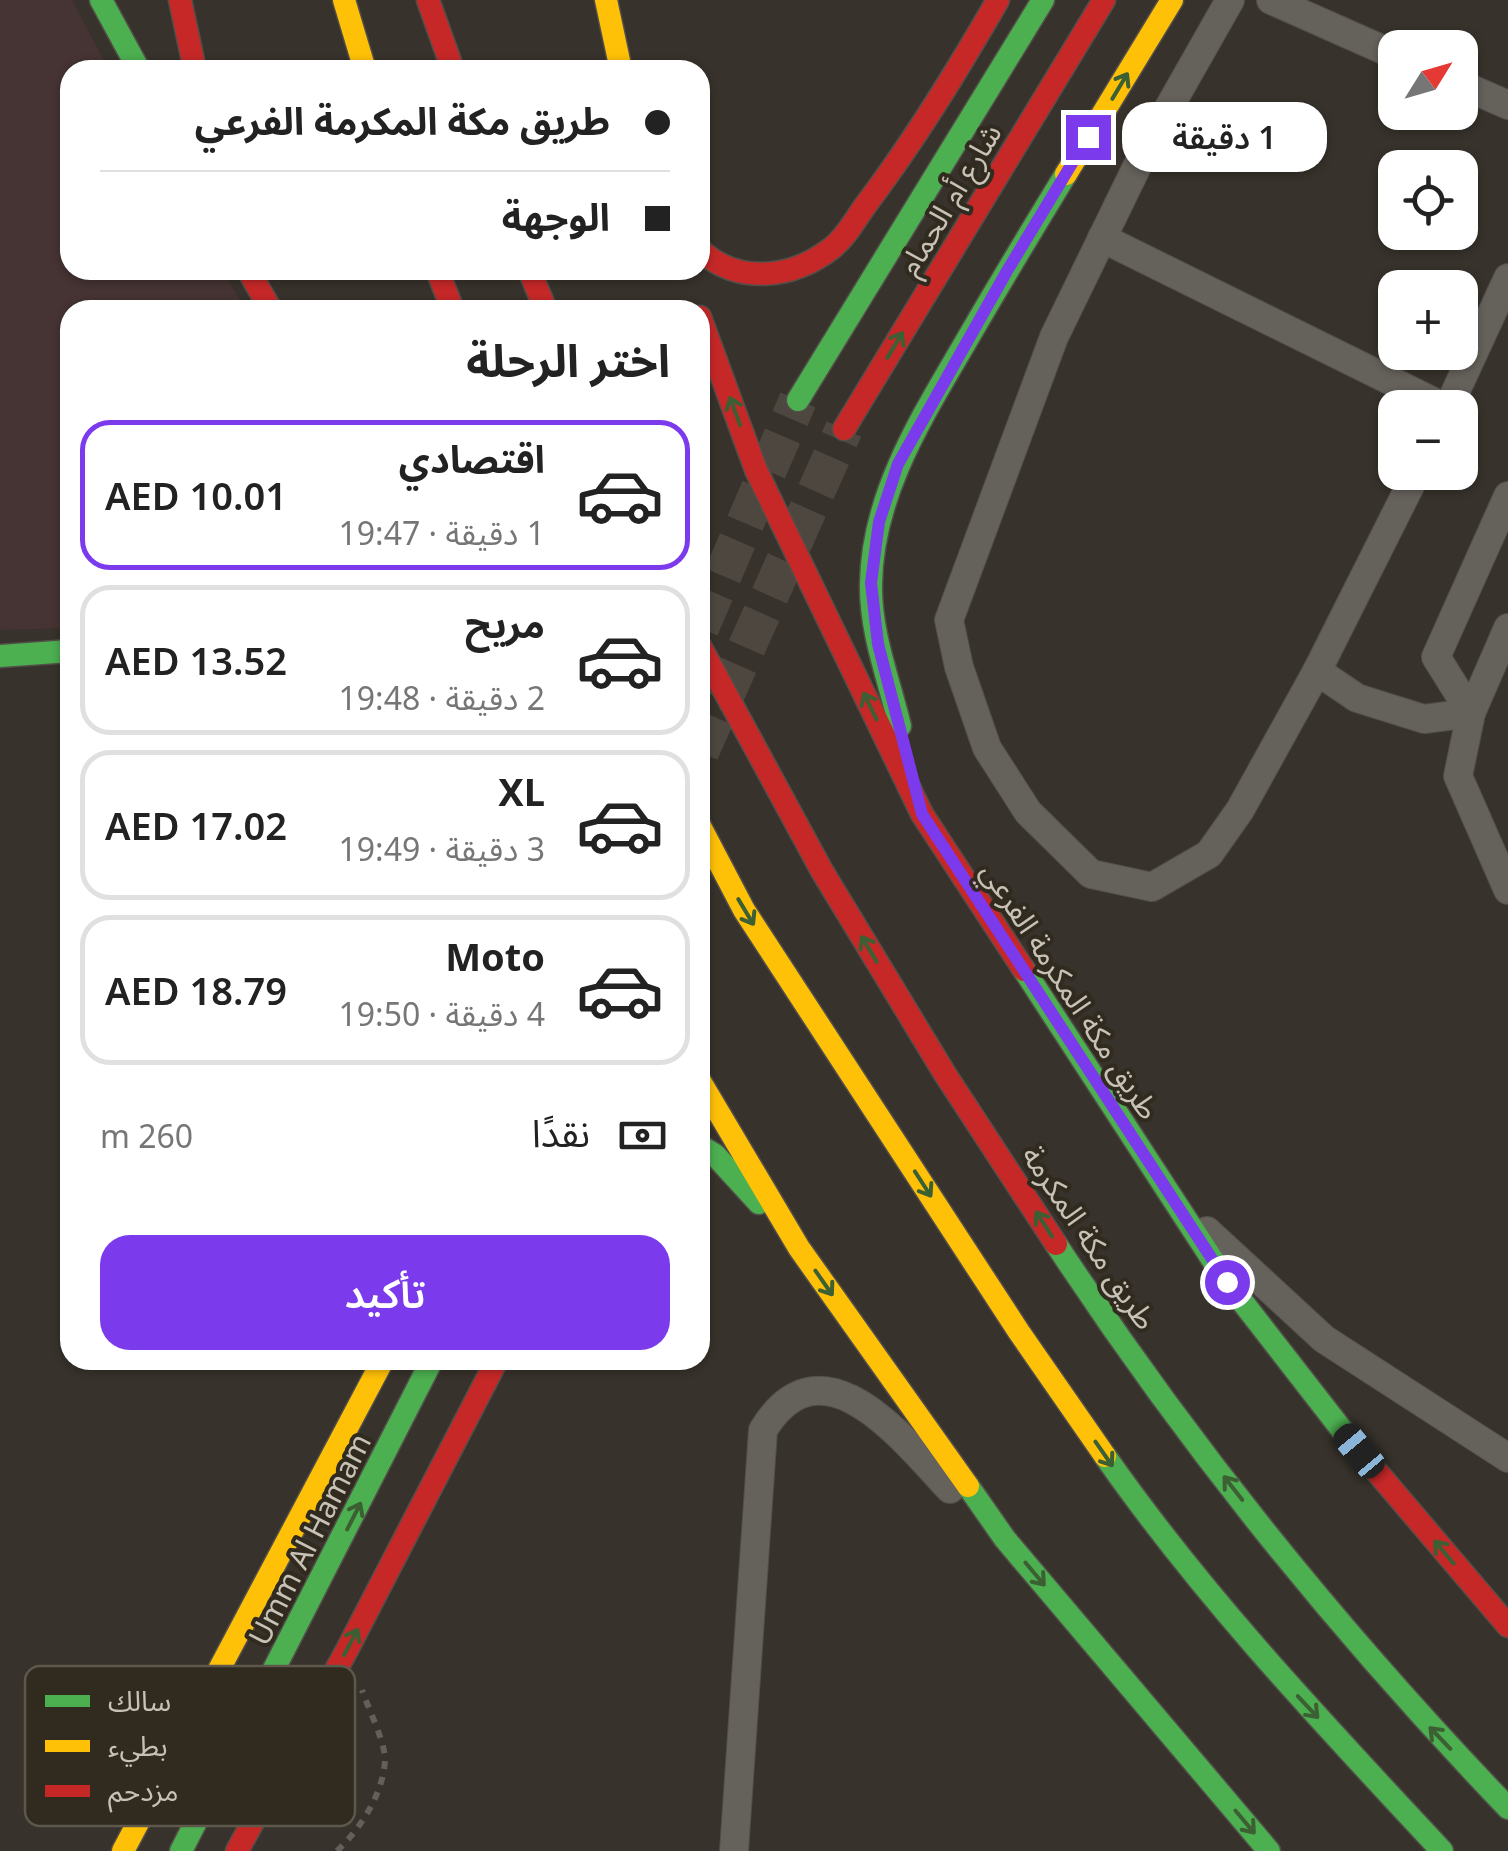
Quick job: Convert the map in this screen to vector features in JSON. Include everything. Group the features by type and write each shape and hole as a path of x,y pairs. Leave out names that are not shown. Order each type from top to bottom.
{"main road":[{"path":"102,0 135,60"},
{"path":"180,0 193,60"},
{"path":"344,0 362,60"},
{"path":"428,0 449,60"},
{"path":"606,0 619,60"},
{"path":"710,262 757,278 794,267 832,248 899,164 998,0"},
{"name":"شارع أم الحمام","path":"798,400 1043,0"},
{"name":"شارع أم الحمام","path":"844,429 1104,0"},
{"path":"922,814 878,644 871,583 879,522 898,464 951,368 1172,0"},
{"name":"طريق مكة المكرمة الفرعي","path":"710,344 756,470 922,814 1227,1282 1336,1424 1508,1626"},
{"path":"0,656 60,652"},
{"name":"طريق مكة المكرمة","path":"710,664 822,871 945,1074 1098,1306 1228,1483 1412,1708 1508,1808"},
{"path":"710,845 744,910 1020,1332 1144,1510 1264,1660 1442,1851"},
{"path":"710,1097 799,1248 1005,1539 1269,1851"},
{"path":"710,1151 799,1248"},
{"path":"221,1666 378,1370"},
{"name":"Umm Al Hamam","path":"278,1666 427,1370"},
{"path":"338,1666 492,1370"},
{"path":"123,1851 136,1826"},
{"name":"Umm Al Hamam","path":"180,1851 193,1826"},
{"path":"237,1851 251,1826"}],"street":[{"path":"1230,0 1146,148 1054,337 949,620 959,667 987,748 1028,812 1092,874 1152,887 1209,854 1240,810 1318,671 1408,490"},
{"path":"1270,0 1378,48"},
{"path":"1478,92 1508,105"},
{"path":"1102,238 1410,390"},
{"path":"1455,390 1508,278"},
{"path":"1471,713 1436,657 1508,496"},
{"path":"1508,628 1471,713 1458,776 1508,890"},
{"path":"1318,671 1358,698 1424,720 1471,713"},
{"path":"1172,1200 1324,1339 1508,1458"},
{"path":"734,1851 763,1430 777,1408 806,1390 832,1390 856,1402 888,1423 954,1493 1005,1539"}],"path":[{"path":"348,1648 354,1666"},
{"path":"337,1851 356,1833 379,1788 385,1757 355,1669"}],"shaded area":[{"path":"0,0 72,0 104,60 60,60 60,280 228,280 240,300 60,300 60,628 0,630"}],"tunnel":[{"path":"710,605 798,400"},
{"path":"710,730 844,429"}],"traffic: fast":[{"path":"101,0 134,60"},
{"path":"798,400 1043,0"},
{"path":"900,726 877,638 872,602 880,518 918,425 1066,174"},
{"path":"0,656 60,652"},
{"path":"1024,970 1227,1282 1349,1439"},
{"path":"710,1152 759,1203"},
{"path":"1056,1244 1159,1393 1269,1536 1386,1675 1508,1808"},
{"path":"276,1666 427,1370"},
{"path":"1105,1456 1224,1610 1442,1851"},
{"path":"968,1486 1005,1539 1269,1851"},
{"path":"181,1851 194,1826"}],"traffic: slow":[{"path":"344,0 362,60"},
{"path":"606,0 619,60"},
{"path":"1066,174 1172,0"},
{"path":"710,845 744,910 1019,1332 1105,1456"},
{"path":"710,1098 799,1248 968,1486"},
{"path":"221,1666 378,1370"},
{"path":"123,1851 136,1826"}],"traffic: jam":[{"path":"180,0 193,60"},
{"path":"428,0 449,60"},
{"path":"710,257 731,269 765,274 800,266 832,248 918,131 998,0"},
{"path":"844,429 1104,0"},
{"path":"254,280 265,300"},
{"path":"441,280 449,300"},
{"path":"533,280 542,300"},
{"path":"710,344 756,470 922,814 1024,970"},
{"path":"710,664 822,871 945,1074 1056,1244"},
{"path":"338,1666 492,1370"},
{"path":"1349,1439 1508,1626"},
{"path":"237,1851 251,1826"}],"route":[{"path":"1088,137 898,464 879,522 871,583 878,644 922,814 1227,1282"}]}
